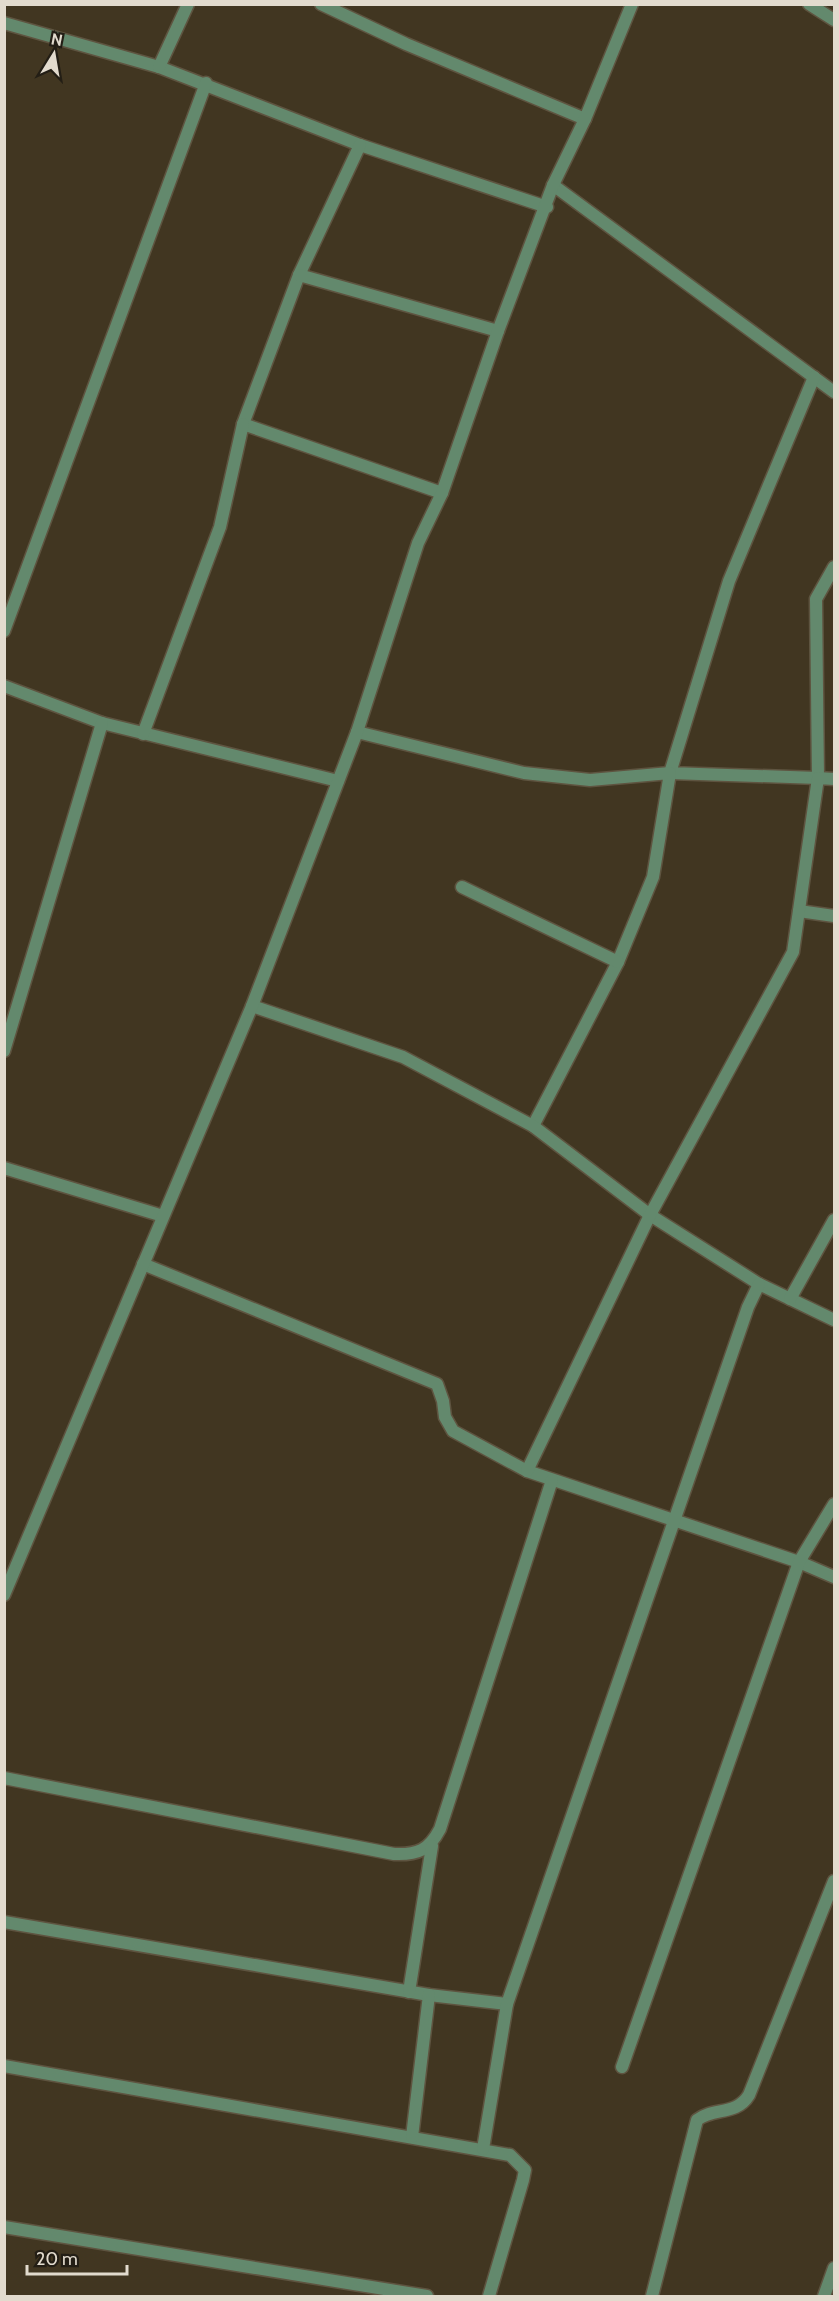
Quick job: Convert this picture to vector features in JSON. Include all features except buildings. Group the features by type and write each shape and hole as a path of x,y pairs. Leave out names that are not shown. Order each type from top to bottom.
{"street":[{"path":"159,67 188,4"},
{"path":"321,4 406,44 585,119"},
{"path":"4,1595 252,1006 357,732 418,543 442,493 498,331 554,185 585,119 633,4"},
{"path":"809,4 834,20"},
{"path":"4,23 159,67 206,83 360,145 547,207"},
{"path":"4,631 206,83"},
{"path":"143,734 220,526 243,424 299,275 360,145"},
{"path":"554,185 834,392"},
{"path":"299,275 498,331"},
{"path":"533,1126 618,962 653,877 670,773 729,581 814,377"},
{"path":"243,424 442,493"},
{"path":"527,1471 650,1215 793,952 818,778 816,599 834,567"},
{"path":"4,686 102,723 338,781"},
{"path":"4,1051 102,723"},
{"path":"357,732 524,773 590,780 670,773 834,779"},
{"path":"462,887 618,962"},
{"path":"799,911 834,916"},
{"path":"252,1006 403,1057 533,1126 650,1215 759,1284 834,1320"},
{"path":"4,1168 163,1216"},
{"path":"790,1299 834,1220"},
{"path":"143,1264 436,1384 443,1401 445,1418 453,1431 527,1471 673,1522 799,1562 834,1578"},
{"path":"483,2149 507,2004 673,1522 748,1308 759,1284"},
{"path":"409,1992 432,1846 440,1829 552,1480"},
{"path":"622,2067 799,1562 834,1504"},
{"path":"4,1778 394,1854 412,1854 432,1846"},
{"path":"652,2296 697,2120 703,2115 735,2109 749,2095 834,1881"},
{"path":"4,1922 409,1992 507,2004"},
{"path":"412,2137 429,1995"},
{"path":"4,2066 510,2155 525,2170 489,2296"},
{"path":"4,2227 427,2296"},
{"path":"824,2296 834,2268"}]}
